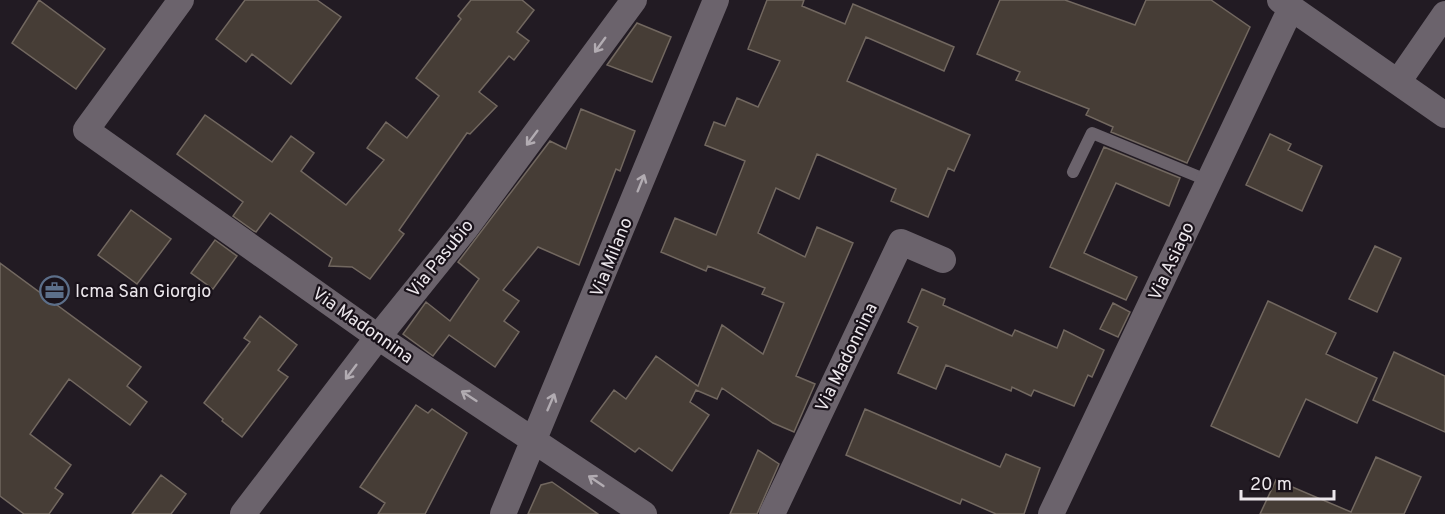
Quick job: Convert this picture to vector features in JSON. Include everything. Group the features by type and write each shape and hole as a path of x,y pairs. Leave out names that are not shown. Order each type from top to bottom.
{"street":[{"name":"Via Madonnina","path":"181,0 86,130 378,337 644,514"},
{"name":"Via Pasubio","path":"243,514 378,337 466,228 634,0"},
{"name":"Via Milano","path":"503,514 716,0"},
{"path":"1286,4 1445,115"},
{"name":"Via Asiago","path":"1051,514 1209,181 1286,4"},
{"path":"1398,82 1445,14"},
{"name":"Via Madonnina","path":"772,514 902,242 943,260"}],"lane":[{"path":"1072,172 1092,133 1209,181"}],"building":[{"path":"39,0 105,49 76,89 12,43"},
{"path":"245,0 317,0 341,17 291,84 252,54 246,62 216,39"},
{"path":"471,0 522,0 534,10 517,32 529,41 514,60 509,56 479,92 497,106 470,134 467,133 399,230 404,234 370,279 352,267 329,266 332,258 270,213 256,232 254,231 233,216 243,202 177,154 205,115 272,162 291,136 314,153 301,171 346,205 384,160 367,148 386,122 407,138 439,96 416,78 461,19 458,16"},
{"path":"767,0 804,0 802,6 845,24 853,4 954,47 944,71 866,37 847,81 970,135 954,171 948,168 928,217 891,201 896,189 817,154 799,199 776,188 758,233 805,257 817,227 853,243 796,376 815,384 794,432 773,423 722,388 717,399 696,390 690,402 709,415 672,471 639,448 635,452 591,421 614,390 626,399 656,356 698,386 722,325 763,354 784,303 762,294 765,288 708,266 706,271 661,252 675,218 716,235 745,161 705,145 714,122 725,126 737,98 758,107 780,61 748,49"},
{"path":"1000,0 1065,0 1135,25 1146,0 1211,0 1250,27 1187,163 1111,132 1113,127 1086,115 1089,109 1016,80 1020,72 977,54"},
{"path":"637,23 671,37 652,82 607,65"},
{"path":"581,109 635,131 620,171 616,169 579,265 538,247 503,290 519,301 504,321 519,332 495,367 449,335 433,356 403,334 426,302 450,321 479,279 458,262 550,141 566,149"},
{"path":"1270,134 1291,144 1288,150 1322,166 1302,211 1246,185"},
{"path":"1104,147 1180,178 1169,206 1116,183 1084,253 1137,277 1126,300 1050,267"},
{"path":"131,210 171,239 137,284 98,255"},
{"path":"215,240 237,256 213,289 191,273"},
{"path":"1375,246 1401,258 1377,312 1349,299"},
{"path":"0,263 141,367 127,386 147,402 130,425 69,379 30,434 71,465 55,488 63,494 49,514 24,514 0,496"},
{"path":"922,289 945,299 943,305 1012,336 1015,330 1057,348 1064,330 1104,350 1092,377 1088,375 1074,406 1034,390 1031,396 1012,387 1011,391 946,365 936,389 898,373 918,327 908,322"},
{"path":"1268,301 1336,333 1326,354 1377,378 1357,423 1306,399 1279,457 1211,426"},
{"path":"1113,303 1130,312 1118,337 1100,329"},
{"path":"260,316 297,345 278,370 288,377 242,437 204,403 250,342 244,338"},
{"path":"1394,352 1445,376 1445,432 1373,400"},
{"path":"416,405 428,413 432,409 467,433 425,514 378,514 385,503 360,487"},
{"path":"865,409 1000,467 1006,454 1040,468 1024,514 996,514 962,499 960,504 846,455"},
{"path":"758,450 779,464 757,514 730,514"},
{"path":"1376,457 1421,477 1404,514 1260,514 1276,480 1351,512"},
{"path":"161,475 186,494 171,514 132,514"},
{"path":"552,482 598,514 528,514 541,485"}],"place":[{"name":"Icma San Giorgio","path":"54,291"}]}
